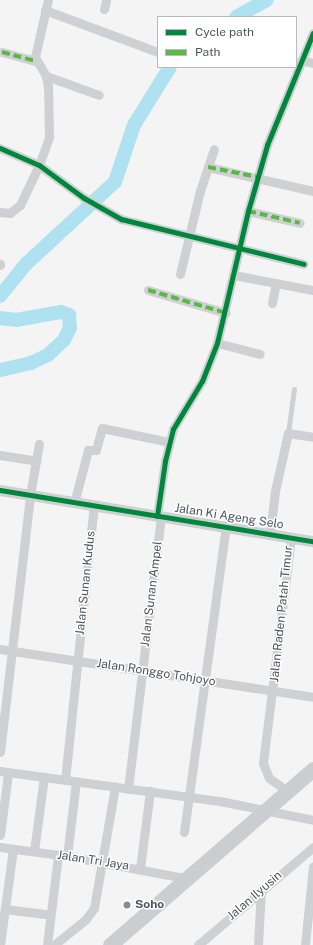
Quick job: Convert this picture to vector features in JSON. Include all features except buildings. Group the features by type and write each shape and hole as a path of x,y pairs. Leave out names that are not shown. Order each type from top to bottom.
{"main road":[{"path":"110,945 185,878 313,769"}],"street":[{"path":"0,212 10,213 20,205 46,149 50,124 46,76 36,61 36,46 48,0"},
{"path":"45,10 157,52"},
{"name":"Jalan Sunan Ampel","path":"128,789 159,516 169,442 177,420 202,381 217,343 226,313 238,249 267,145 313,32"},
{"path":"2,52 36,61"},
{"path":"301,60 313,63"},
{"path":"46,76 99,95"},
{"path":"0,148 39,165 99,208 121,219 188,238 304,264"},
{"path":"180,274 188,238 214,149"},
{"path":"208,167 258,177 313,191"},
{"path":"248,211 300,223"},
{"path":"234,275 313,290"},
{"path":"272,303 276,283"},
{"path":"148,290 226,313"},
{"path":"217,343 260,354"},
{"path":"74,503 88,450 96,450 102,428 169,442"},
{"path":"270,534 275,491 288,433 313,437"},
{"path":"0,752 30,495 39,444"},
{"path":"0,455 37,461"},
{"name":"Jalan Ki Ageng Selo","path":"0,490 74,503 226,525 313,541"},
{"name":"Jalan Sunan Kudus","path":"65,780 79,661 94,506"},
{"path":"184,832 207,681 226,525"},
{"name":"Jalan Raden Patah Timur","path":"287,791 269,778 264,768 291,538"},
{"name":"Jalan Ronggo Tohjoyo","path":"0,649 142,672 313,697"},
{"path":"0,835 4,772 220,801 313,820"},
{"path":"34,851 44,777"},
{"path":"47,945 76,782"},
{"path":"54,945 92,911 103,862 115,787"},
{"path":"140,868 150,791"},
{"name":"Jalan Tri Jaya","path":"0,847 63,855 140,868 185,878"},
{"name":"Jalan Ilyusin","path":"198,945 313,847"},
{"path":"0,945 13,849"},
{"path":"305,945 313,866"},
{"path":"258,945 261,890"},
{"path":"5,909 45,914"}],"lane":[{"path":"288,433 294,389"}],"waterway":[{"path":"238,16 267,0"},
{"path":"0,296 26,264 115,182 134,125 169,68"},
{"path":"0,318 16,320 61,312 69,315 70,328 64,340 48,355 31,363 0,370"}],"marked path":[{"path":"2,52 36,61"},
{"path":"208,167 258,177"},
{"path":"248,211 300,223"},
{"path":"148,290 226,313"}],"cycle path":[{"path":"157,516 165,461 173,429 202,381 217,343 248,211 267,145 313,33"},
{"path":"0,148 39,165 84,198 121,219 304,264"},
{"path":"0,490 313,541"}],"place":[{"name":"Soho","path":"127,905"}]}
